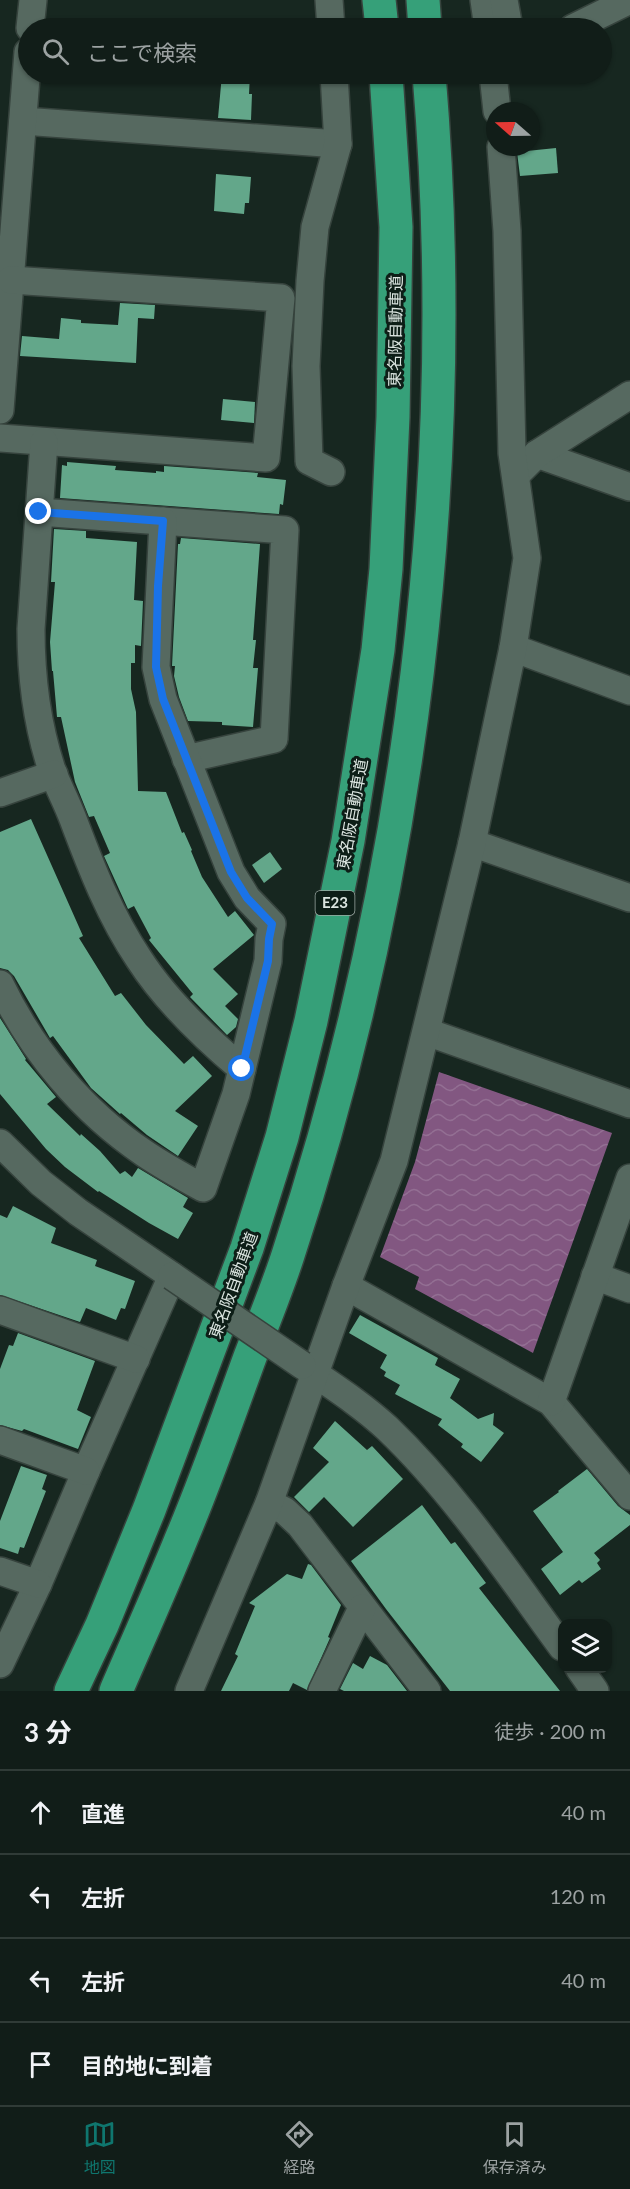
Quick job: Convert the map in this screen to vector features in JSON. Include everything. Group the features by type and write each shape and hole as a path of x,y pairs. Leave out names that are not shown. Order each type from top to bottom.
{"highway":[{"path":"380,0 381,18"},
{"path":"423,0 424,18"},
{"name":"東名阪自動車道","path":"71,1691 102,1625 149,1509 247,1248 282,1137 311,1021 348,840 378,650 387,545 393,417 396,227 387,84"},
{"name":"E23","path":"116,1691 183,1535 287,1257 324,1136 358,1009 390,849 413,699 428,578 436,471 437,164 430,84"}],"street":[{"path":"31,18 33,0"},
{"path":"328,0 330,18"},
{"path":"484,0 487,18"},
{"path":"504,0 507,18"},
{"path":"593,18 630,0"},
{"path":"0,411 26,84"},
{"path":"331,472 309,461 306,366 315,227 338,144 335,84"},
{"path":"494,84 496,102"},
{"path":"23,121 338,144"},
{"path":"189,1691 269,1503 308,1370 346,1286 394,1161 472,843 513,648 527,558 512,453 507,231 502,156"},
{"path":"0,438 266,458 281,298 11,280"},
{"path":"516,474 537,454 630,395"},
{"path":"44,442 31,629 31,660 41,733 54,774 105,899 139,960 161,989 216,1047 242,1069"},
{"path":"537,454 630,488"},
{"path":"39,512 285,530 274,739 186,759"},
{"path":"0,984 22,1025 40,1052 80,1099 144,1153 203,1188 236,1094 268,961 272,924 247,898 231,872 163,699 156,667 158,586 163,521"},
{"path":"513,648 630,691"},
{"path":"0,793 54,774"},
{"path":"472,843 630,898"},
{"path":"427,1032 630,1104"},
{"path":"0,1143 41,1183 78,1212 308,1370 385,1426 455,1502 558,1642"},
{"path":"551,1402 630,1178"},
{"path":"0,1664 38,1584 172,1276"},
{"path":"595,1276 630,1289"},
{"path":"346,1286 551,1402 630,1496"},
{"path":"0,1310 136,1359"},
{"path":"0,1440 86,1471"},
{"path":"269,1503 285,1511 300,1525 427,1691"},
{"path":"0,1571 38,1584"},
{"path":"322,1691 362,1608"},
{"path":"582,1673 595,1691"}],"water":[{"path":"439,1072 612,1133 533,1353 415,1289 419,1277 380,1257 415,1162"}],"building":[{"path":"221,84 250,84 249,94 252,94 251,120 218,118"},
{"path":"556,148 558,173 520,176 518,156 540,156 540,150"},
{"path":"216,174 251,177 249,203 245,203 244,214 214,211"},
{"path":"120,303 155,305 154,319 138,318 136,363 20,356 22,336 59,339 61,318 81,320 81,323 118,325"},
{"path":"223,399 255,402 254,423 221,420"},
{"path":"67,462 116,466 115,470 156,473 156,471 164,472 164,466 258,473 257,477 286,480 283,505 280,504 279,514 60,498 62,465 67,466"},
{"path":"54,529 86,531 86,538 137,542 134,600 143,601 141,646 135,645 135,663 131,663 131,689 136,712 138,791 166,792 202,877 228,917 235,911 254,935 213,969 238,994 225,1006 238,1019 236,1027 227,1035 190,997 193,994 149,940 151,938 134,906 128,909 104,856 110,853 94,816 89,817 75,782 61,717 57,717 52,671 50,642 55,582 51,582"},
{"path":"181,538 260,544 253,640 256,640 253,668 258,668 253,727 222,725 222,722 188,721 174,676 175,666 172,666 178,544"},
{"path":"31,819 83,936 79,938 115,996 121,993 146,1025 184,1064 193,1056 212,1076 175,1111 198,1126 178,1156 120,1114 91,1088 53,1036 50,1038 14,976 8,970 0,968 0,832"},
{"path":"270,852 282,869 264,883 252,865"},
{"path":"0,1018 25,1060 56,1097 47,1104 80,1136 81,1134 100,1151 120,1174 125,1171 132,1177 138,1168 188,1198 183,1207 193,1213 178,1239 98,1192 65,1167 46,1149 0,1094"},
{"path":"13,1206 56,1228 51,1243 97,1260 95,1266 135,1281 125,1309 121,1308 116,1320 86,1308 80,1322 0,1295 0,1215 7,1218"},
{"path":"360,1315 438,1358 435,1365 460,1379 450,1398 478,1419 494,1413 493,1425 504,1433 481,1462 461,1447 463,1444 438,1425 442,1419 395,1394 400,1385 384,1376 386,1372 380,1368 387,1355 349,1333"},
{"path":"18,1333 95,1361 77,1410 91,1417 78,1449 24,1429 22,1431 0,1425 0,1369 9,1345 13,1346"},
{"path":"335,1421 367,1450 372,1446 403,1479 353,1527 324,1497 309,1512 294,1497 329,1462 313,1448"},
{"path":"21,1466 47,1475 42,1489 46,1491 24,1548 20,1547 18,1554 0,1548 0,1521"},
{"path":"587,1469 618,1506 630,1515 630,1525 594,1553 600,1560 597,1563 601,1569 582,1583 579,1580 560,1595 541,1569 563,1552 533,1511"},
{"path":"422,1505 451,1544 455,1542 486,1583 479,1588 560,1691 450,1691 386,1609 351,1561"},
{"path":"308,1564 341,1605 328,1637 330,1638 307,1690 293,1683 289,1691 221,1691 238,1656 235,1654 255,1606 249,1603 287,1574 302,1579"},
{"path":"370,1656 387,1665 407,1691 344,1691 340,1689 353,1663 363,1669"}],"route":[{"path":"39,512 163,521 158,586 156,667 163,699 231,872 247,898 272,924 268,961 242,1069"}]}
